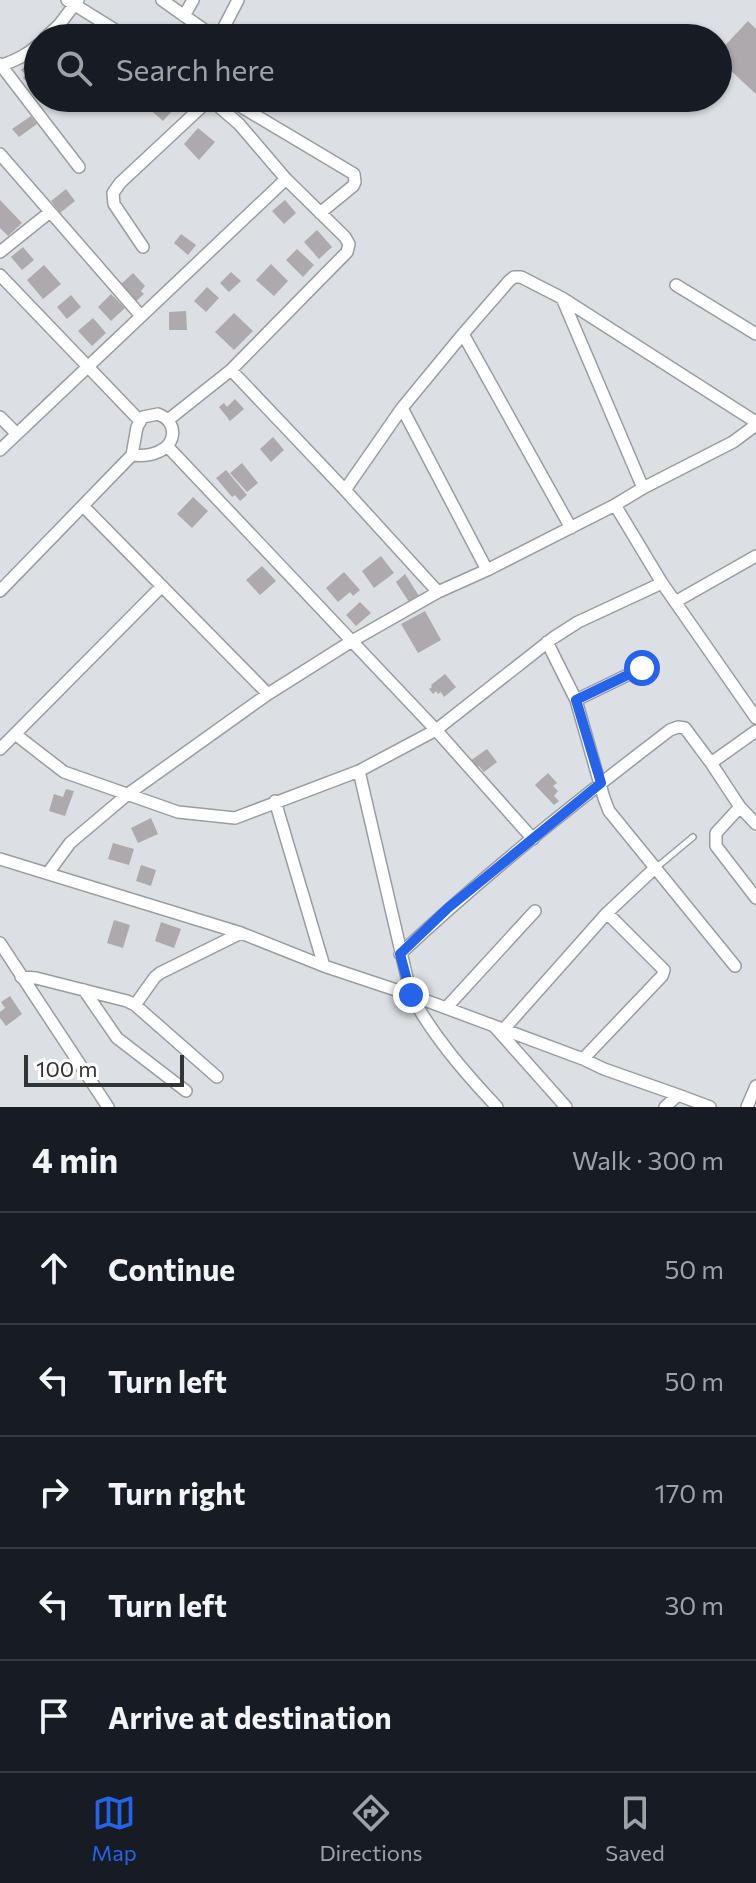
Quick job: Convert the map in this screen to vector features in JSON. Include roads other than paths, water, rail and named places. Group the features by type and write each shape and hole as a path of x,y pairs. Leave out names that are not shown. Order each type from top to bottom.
{"street":[{"path":"162,0 196,24"},
{"path":"184,16 193,0"},
{"path":"226,24 238,0"},
{"path":"60,24 73,2 107,24"},
{"path":"24,56 0,65 24,96"},
{"path":"36,112 79,167"},
{"path":"143,247 114,204 113,193 195,112"},
{"path":"168,420 231,370 347,252 349,244 286,179 239,112"},
{"path":"246,112 354,174 353,186 320,213"},
{"path":"0,154 141,316"},
{"path":"0,450 286,179"},
{"path":"1,248 50,212"},
{"path":"0,275 140,421"},
{"path":"48,873 70,843 128,794 268,694 438,592 615,505 733,442 756,424 562,298 521,277 514,277 402,408 345,490"},
{"path":"676,285 756,334"},
{"path":"562,298 643,488"},
{"path":"463,334 571,528"},
{"path":"231,370 438,592"},
{"path":"402,408 487,570"},
{"path":"0,591 132,455 143,417 152,414 168,420 174,435 168,447 145,456 132,455"},
{"path":"0,417 16,433"},
{"path":"168,447 436,730 533,839"},
{"path":"615,505 662,583 756,718"},
{"path":"83,506 268,694"},
{"path":"675,602 756,556"},
{"path":"15,734 64,772 178,812 235,818 359,771 436,730 547,642 578,622 662,583"},
{"path":"0,749 162,586"},
{"path":"547,642 576,700 609,811 735,966"},
{"path":"576,700 642,668"},
{"path":"400,954 448,908 601,783 678,727 685,728 740,807 756,824"},
{"path":"711,763 756,731"},
{"path":"359,771 411,995 465,1072 497,1107"},
{"path":"275,801 324,966"},
{"path":"740,807 716,833 716,846 756,898"},
{"path":"0,859 241,933 710,1107"},
{"path":"499,1027 607,913 656,867"},
{"path":"446,1008 535,911"},
{"path":"583,1059 662,976 664,970 607,913"},
{"path":"135,1005 160,973 241,933"},
{"path":"0,943 105,1106"},
{"path":"21,977 36,978 135,1005 217,1077"},
{"path":"84,990 117,1038 186,1091"},
{"path":"499,1027 566,1107"},
{"path":"747,1107 756,1086"},
{"path":"665,1107 678,1095"}],"lane":[{"path":"656,867 693,837"}]}
